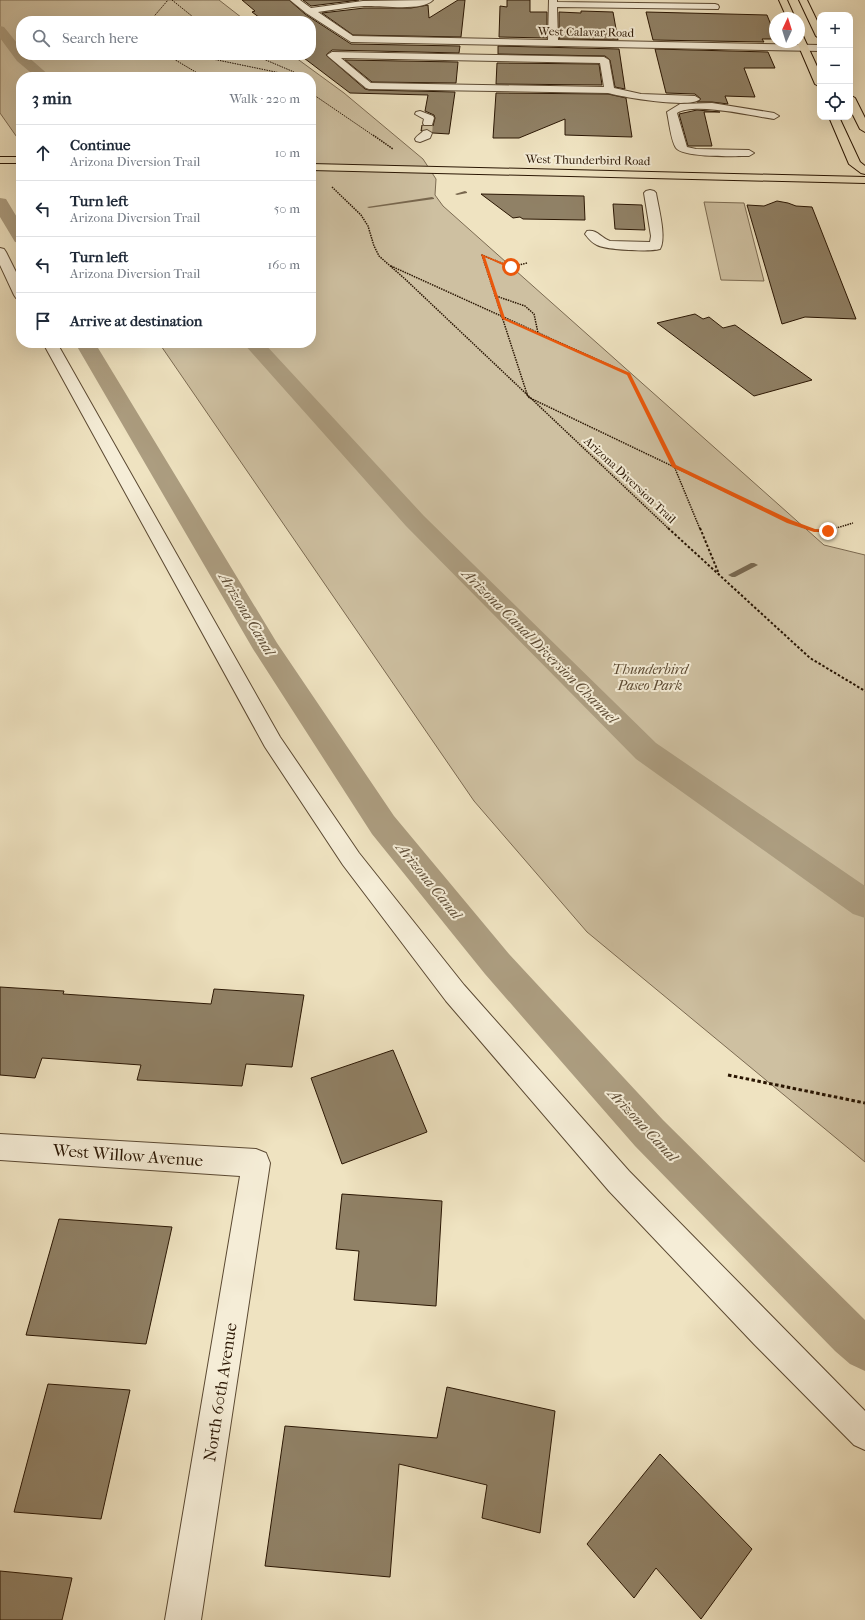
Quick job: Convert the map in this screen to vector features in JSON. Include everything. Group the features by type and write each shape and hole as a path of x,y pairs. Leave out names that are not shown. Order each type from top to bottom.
{"main road":[{"path":"783,0 788,12"},
{"path":"803,0 817,30"},
{"path":"804,48 817,77"},
{"path":"853,109 865,129"},
{"path":"835,120 855,164 865,172"},
{"name":"West Thunderbird Road","path":"316,167 865,180"}],"street":[{"path":"294,0 309,11 371,3 427,1"},
{"path":"552,43 553,2 715,7"},
{"name":"West Calavar Road","path":"309,11 351,39 769,47"},
{"name":"West Calavar Road","path":"805,48 817,48"},
{"path":"609,90 603,74 604,60 332,55 348,70 369,86 609,90 623,95 640,98 719,100"},
{"path":"348,70 363,70"},
{"path":"749,153 696,152 683,149 680,146 672,112 680,107 739,110 752,114 774,116"},
{"path":"420,114 429,118 425,132"},
{"path":"597,235 600,242 608,245 656,246 657,240 650,193"},
{"path":"0,252 9,268 16,287"},
{"path":"53,348 272,742 351,859 455,993 619,1181 765,1333 865,1434"},
{"name":"West Willow Avenue","path":"0,1147 256,1163"},
{"name":"North 60th Avenue","path":"183,1620 256,1163"}],"path":[{"path":"154,16 168,0"},
{"path":"172,0 192,16"},
{"path":"175,60 196,72"},
{"path":"218,60 276,72"},
{"path":"266,60 294,72"},
{"path":"316,96 393,149"},
{"name":"Arizona Diversion Trail","path":"328,183 355,208 364,220 372,238 374,247 387,264 405,279 528,397 720,576 810,658 865,691"},
{"name":"Arizona Diversion Trail","path":"527,263 511,267 482,255 528,397 789,522 814,531 828,531 853,522"},
{"name":"Arizona Diversion Trail","path":"387,264 629,374 674,466 720,576"},
{"path":"496,296 525,306 534,314 538,333"},
{"path":"728,1075 865,1103"}],"green space":[{"name":"Thunderbird Paseo Park","path":"0,0 219,0 240,16 16,16 16,60 299,60 315,72 16,72 16,136 0,113"},
{"name":"Thunderbird Paseo Park","path":"316,73 344,93 423,159 436,179 435,195 443,206 824,545 865,555 865,1162 587,932 474,801 162,348 316,348"},
{"path":"704,202 744,203 764,281 721,280"}],"building":[{"path":"242,0 289,0 308,16 257,16 252,12 255,11"},
{"path":"303,0 359,0 311,6"},
{"path":"458,0 465,0 461,37 353,35 322,13 364,8 411,8 428,5 429,18"},
{"path":"507,0 530,0 530,12 547,12 547,38 499,37 500,6 507,7"},
{"path":"581,11 613,12 618,40 559,39 559,12 581,13"},
{"path":"646,12 767,15 769,20 769,39 762,39 764,42 653,40"},
{"path":"316,21 351,44 460,46 459,53 332,50 326,55 365,89 455,92 449,134 433,133 427,129 421,131 422,125 433,126 435,118 434,115 425,111 428,95 350,93 307,60 316,60"},
{"path":"498,46 619,49 625,89 615,87 610,60 605,56 498,54"},
{"path":"655,49 768,52 775,68 744,68 755,97 725,96 728,104 697,102 701,99 695,94 666,93"},
{"path":"345,60 458,62 456,83 372,82"},
{"path":"497,63 599,64 602,85 496,84"},
{"path":"496,93 608,94 626,98 632,137 565,135 565,119 519,138 493,138"},
{"path":"697,110 720,112 704,112 712,146 688,146 679,114"},
{"path":"481,194 584,196 585,220 513,218"},
{"path":"777,201 796,206 812,207 856,319 805,317 782,324 747,205 764,206"},
{"path":"613,204 642,205 645,230 615,229"},
{"path":"695,314 703,319 709,317 723,328 735,325 812,380 754,396 657,323"},
{"path":"0,987 64,991 63,994 211,1004 214,989 304,995 292,1067 246,1064 242,1086 137,1080 141,1065 42,1058 35,1078 0,1075"},
{"path":"393,1050 427,1132 342,1164 311,1078"},
{"path":"342,1194 442,1201 436,1306 354,1300 359,1251 336,1249"},
{"path":"59,1219 172,1227 146,1344 26,1335"},
{"path":"48,1384 130,1390 101,1519 14,1512"},
{"path":"447,1387 555,1411 540,1533 482,1518 487,1485 399,1464 390,1577 265,1566 285,1426 437,1438"},
{"path":"660,1454 752,1549 701,1619 656,1568 634,1598 587,1544"},
{"path":"0,1571 72,1578 62,1620 0,1620"}],"waterway":[{"name":"Arizona Canal Diversion Channel","path":"0,30 16,50"},
{"name":"Arizona Canal Diversion Channel","path":"24,60 38,72"},
{"path":"457,194 465,192"},
{"path":"369,207 432,198"},
{"name":"Arizona Canal","path":"0,203 16,230"},
{"name":"Arizona Canal","path":"88,348 267,649 383,825 497,964 649,1133 850,1336 865,1349"},
{"name":"Arizona Canal Diversion Channel","path":"258,348 415,521 646,751 865,904"},
{"path":"732,575 754,565"}],"tunnel":[{"path":"427,133 428,123"}],"route":[{"path":"511,267 482,255 503,318 629,374 674,466 789,522 814,531 828,531"}]}
